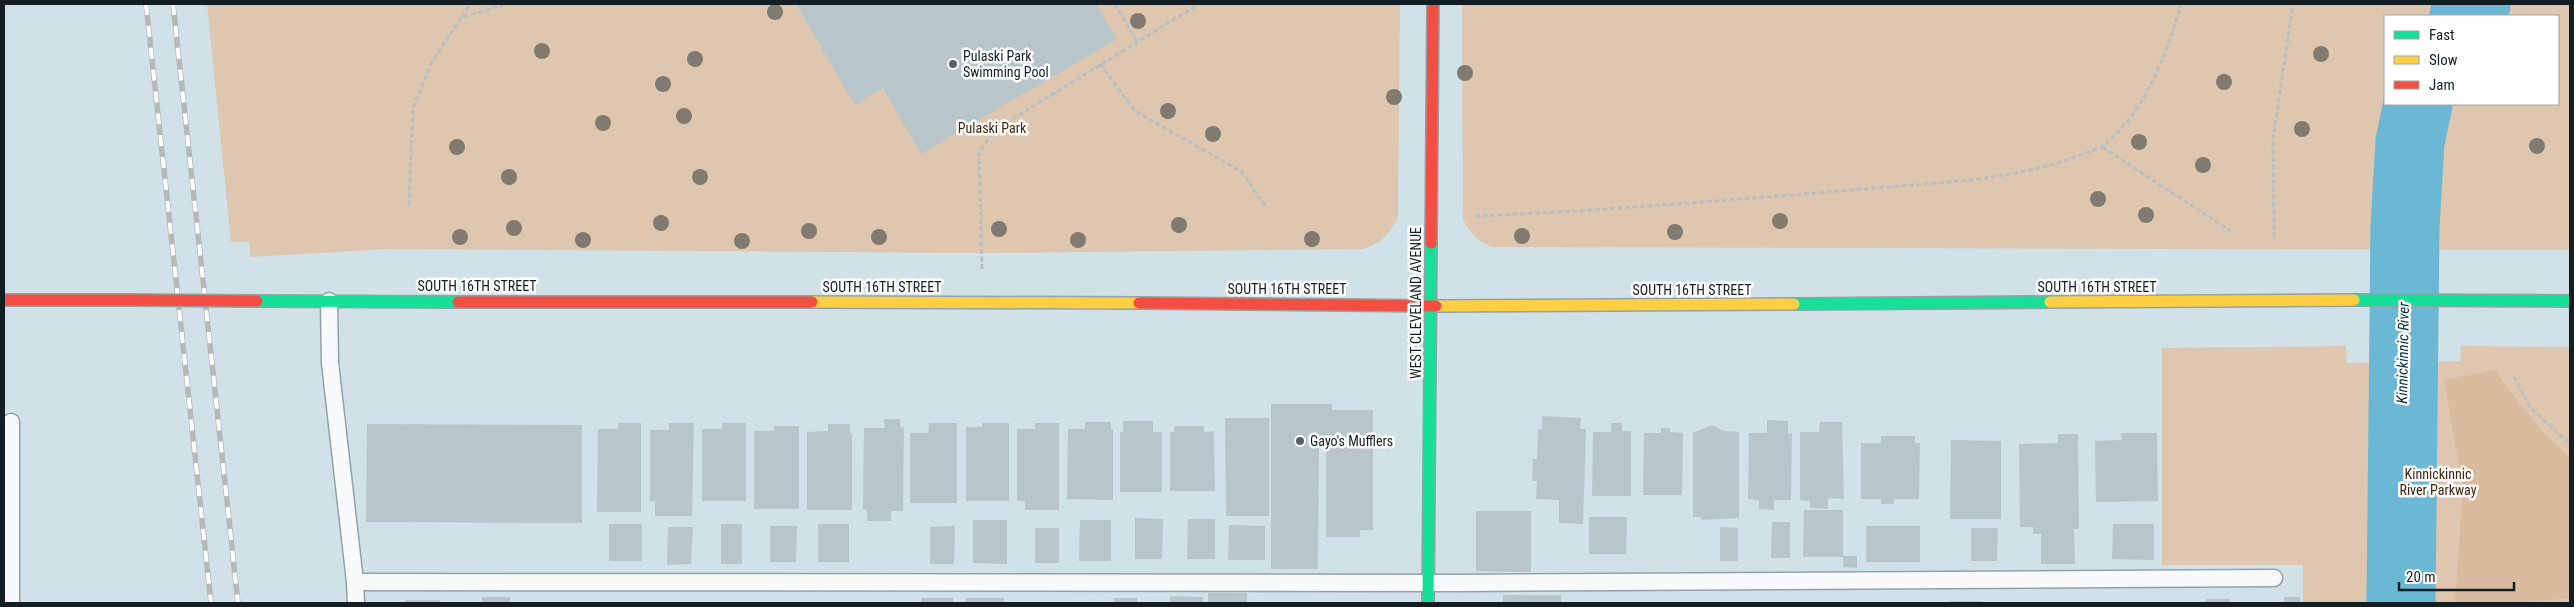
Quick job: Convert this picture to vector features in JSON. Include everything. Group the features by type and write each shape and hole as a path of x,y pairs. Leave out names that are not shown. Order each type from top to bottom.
{"street":[{"name":"WEST CLEVELAND AVENUE","path":"1428,603 1434,4"},
{"name":"SOUTH 16TH STREET","path":"4,300 982,302 1431,305 1470,307 2570,300"}],"lane":[{"path":"329,301 330,363 356,603"},
{"path":"11,422 11,603"},
{"path":"355,582 1428,583 2274,578"}],"path":[{"path":"409,205 413,108 432,62 470,4"},
{"path":"461,18 505,4"},
{"path":"1115,4 1137,42"},
{"path":"982,302 979,154 993,131 1199,4"},
{"path":"1475,216 1571,212 1704,202 2022,173 2059,164 2102,147 2129,120 2147,90 2168,48 2181,4"},
{"path":"2274,237 2273,139 2293,4"},
{"path":"1100,64 1135,112 1242,172 1266,207"},
{"path":"2102,147 2231,231"},
{"path":"2514,376 2529,406 2570,444"}],"green space":[{"name":"Pulaski Park","path":"207,4 1400,4 1398,217 1384,237 1375,244 1363,249 987,253 388,249 251,257 249,242 231,242"},
{"path":"1462,4 2570,4 2570,250 1491,247 1481,241 1468,228 1463,218"},
{"name":"Kinnickinnic River Parkway","path":"2346,346 2347,363 2460,361 2461,346 2570,347 2570,603 2303,603 2303,565 2162,565 2162,348"}],"shaded area":[{"path":"2494,370 2540,429 2570,458 2570,598 2520,603 2455,603 2463,488 2444,380"}],"building":[{"name":"Pulaski Park Swimming Pool","path":"796,4 1096,4 1117,39 921,154 883,88 855,105"},
{"path":"1271,404 1332,404 1332,410 1373,410 1373,530 1360,530 1360,537 1326,537 1326,446 1319,446 1318,569 1271,569"},
{"path":"1542,416 1581,418 1580,429 1586,429 1583,524 1559,523 1559,500 1536,499 1537,481 1532,481 1533,459 1537,459 1538,429 1542,429"},
{"path":"1225,418 1269,418 1269,516 1226,516"},
{"path":"884,419 900,419 901,428 904,427 903,511 891,511 891,521 867,521 867,510 863,510 864,428 885,428"},
{"path":"1767,420 1788,421 1788,434 1792,433 1791,500 1774,500 1774,510 1759,509 1759,500 1748,499 1749,433 1767,433"},
{"path":"1123,421 1153,421 1153,432 1162,432 1162,492 1120,492 1120,432 1123,432"},
{"path":"1085,422 1111,422 1111,430 1113,430 1113,500 1067,499 1068,429 1085,429"},
{"path":"1820,422 1842,422 1844,499 1828,498 1828,509 1810,508 1810,501 1800,500 1800,432 1819,432"},
{"path":"618,423 641,423 641,512 597,512 598,429 618,429"},
{"path":"669,423 694,423 692,516 655,516 655,501 650,501 650,430 669,430"},
{"path":"722,423 746,423 746,501 702,501 702,429 722,429"},
{"path":"929,423 957,423 957,503 910,503 910,433 928,433"},
{"path":"982,423 1009,423 1009,501 966,501 966,427 982,427"},
{"path":"1035,423 1059,423 1059,510 1025,510 1025,501 1017,501 1017,429 1035,429"},
{"path":"1611,423 1622,423 1622,431 1631,431 1631,496 1592,496 1593,432 1611,432"},
{"path":"367,424 582,425 582,523 366,522"},
{"path":"828,424 850,424 850,433 852,433 852,510 807,510 807,432 828,431"},
{"path":"1712,425 1724,431 1739,432 1739,518 1701,520 1701,517 1693,517 1693,433"},
{"path":"774,426 799,426 799,509 754,509 754,431 774,431"},
{"path":"1175,426 1204,426 1204,432 1214,431 1215,491 1170,491 1170,432 1174,432"},
{"path":"1661,428 1670,428 1670,432 1683,433 1682,495 1643,495 1644,433 1661,433"},
{"path":"2121,433 2157,433 2158,501 2096,502 2095,441 2122,440"},
{"path":"2058,434 2078,434 2079,529 2074,529 2075,564 2041,564 2041,534 2033,534 2033,527 2020,527 2019,444 2058,443"},
{"path":"1881,436 1915,436 1915,443 1920,443 1919,499 1894,499 1894,504 1881,504 1881,499 1861,499 1861,443 1881,443"},
{"path":"1951,440 2001,441 2001,519 1950,519"},
{"path":"1804,510 1843,510 1843,556 1857,556 1857,568 1843,567 1843,557 1803,557"},
{"path":"1476,511 1531,511 1531,572 1476,571"},
{"path":"1589,517 1627,517 1626,554 1589,554"},
{"path":"1135,518 1163,519 1162,559 1135,559"},
{"path":"1188,519 1215,519 1215,559 1187,559"},
{"path":"973,520 1007,520 1007,564 973,563"},
{"path":"1080,520 1111,520 1111,561 1079,561"},
{"path":"1772,522 1790,522 1790,558 1771,558"},
{"path":"609,524 642,524 642,561 609,561"},
{"path":"721,524 742,524 742,564 721,564"},
{"path":"818,524 849,524 849,562 818,562"},
{"path":"2113,524 2154,524 2154,560 2112,559"},
{"path":"1229,525 1265,526 1265,560 1228,560"},
{"path":"770,526 797,526 796,562 770,562"},
{"path":"955,526 954,564 930,564 930,527"},
{"path":"1866,526 1920,526 1920,562 1866,562"},
{"path":"668,527 693,527 691,564 667,565"},
{"path":"1720,527 1738,528 1738,561 1720,561"},
{"path":"1035,528 1059,528 1059,563 1035,563"},
{"path":"1971,528 1998,528 1997,561 1971,561"},
{"path":"1208,593 1247,593 1247,603 1208,603"},
{"path":"1503,595 1561,595 1561,603 1503,603"},
{"path":"1170,596 1203,597 1203,603 1170,603"},
{"path":"482,597 510,597 510,603 482,603"},
{"path":"2284,597 2300,597 2300,603 2284,603"},
{"path":"921,598 953,598 953,603 921,603"},
{"path":"966,598 1004,598 1004,603 966,603"},
{"path":"1114,598 1137,598 1137,603 1114,603"},
{"path":"2206,599 2230,599 2230,603 2206,603"},
{"path":"405,600 440,600 440,603 405,603"},
{"path":"1950,601 1982,601 1982,603 1950,603"}],"waterway":[{"name":"Kinnickinnic River","path":"2465,15 2476,4"},
{"name":"Kinnickinnic River","path":"2401,603 2405,226 2410,142 2418,105"}],"railway":[{"path":"146,4 211,603"},
{"path":"173,4 238,603"}],"traffic: fast":[{"path":"1428,603 1431,243"},
{"path":"2354,300 2570,301"},
{"path":"257,301 458,302"},
{"path":"1794,304 2050,302"}],"traffic: slow":[{"path":"2050,302 2354,300"},
{"path":"812,302 1139,303"},
{"path":"1436,306 1794,304"}],"traffic: jam":[{"path":"1431,243 1433,4"},
{"path":"4,300 131,300"},
{"path":"131,300 257,301"},
{"path":"458,302 812,302"},
{"path":"1139,303 1436,306"}],"place":[{"name":"Pulaski Park Swimming Pool","path":"953,64"},
{"name":"Gayo's Mufflers","path":"1300,441"}]}
